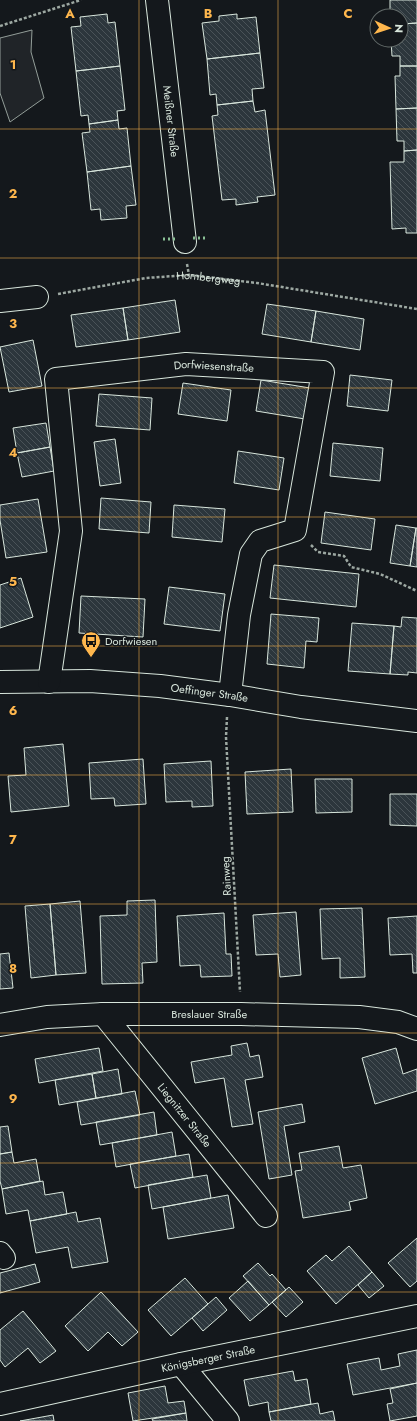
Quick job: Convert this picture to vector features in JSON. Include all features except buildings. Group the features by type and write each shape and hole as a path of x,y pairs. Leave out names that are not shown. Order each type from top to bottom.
{"street":[{"name":"Meißner Straße","path":"157,0 185,242"},
{"path":"0,302 37,297"},
{"name":"Dorfwiesenstraße","path":"49,682 72,531 56,380 186,364 323,372 295,530"},
{"path":"230,695 239,615 251,554 260,541 295,530"},
{"name":"Oeffinger Straße","path":"0,682 98,682 160,686 230,695 301,707 417,721"},
{"name":"Breslauer Straße","path":"0,1025 47,1017 104,1014 241,1014 359,1017 398,1022 417,1030"},
{"name":"Liegnitzer Straße","path":"104,1014 266,1216"},
{"name":"Königsberger Straße","path":"0,1404 181,1364 417,1316"},
{"path":"181,1364 228,1421"}],"path":[{"path":"0,26 81,0"},
{"name":"Hornbergweg","path":"37,297 146,278 189,276 257,283 417,309"},
{"path":"295,530 318,552 344,556 352,567 380,574 417,592"},
{"name":"Rainweg","path":"226,737 241,1014"}],"shaded area":[{"path":"32,30 31,52 44,98 10,122 0,93 0,38"}],"hedge":[{"path":"193,238 208,238"},
{"path":"163,239 177,239"}],"place":[{"name":"Dorfwiesen","path":"91,658"}]}
